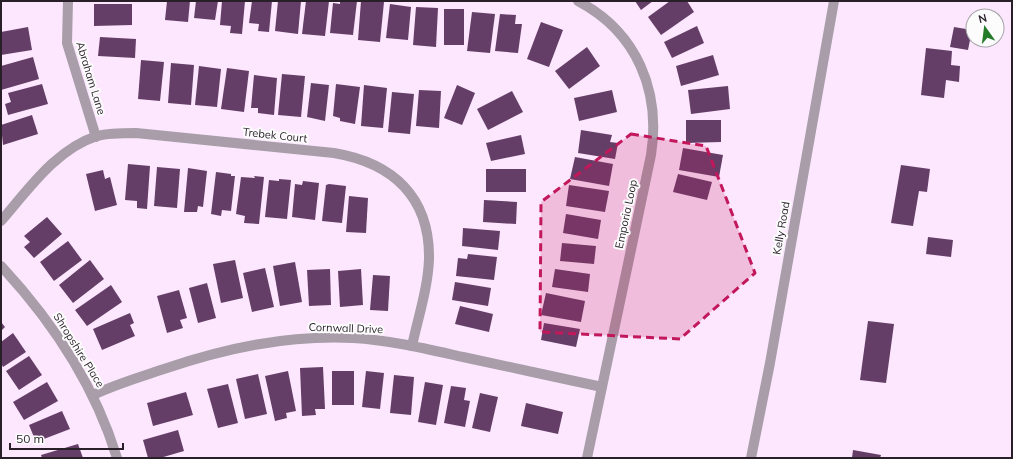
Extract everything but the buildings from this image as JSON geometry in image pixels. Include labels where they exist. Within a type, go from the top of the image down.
[{"type":"street","name":"Abraham Lane","points":[[68,1],[67,43],[96,136]]},
{"type":"street","name":"Emporia Loop","points":[[578,1],[604,18],[631,48],[648,81],[653,102],[654,119],[651,155],[587,458]]},
{"type":"street","name":"Kelly Road","points":[[751,458],[770,363],[834,1]]},
{"type":"street","name":"Trebek Court","points":[[1,221],[53,163],[70,150],[96,136],[136,132],[326,152],[357,158],[382,168],[413,195],[427,236],[429,248],[428,273],[412,346]]},
{"type":"street","name":"Shropshire Place","points":[[1,266],[26,294],[49,324],[93,394],[117,458]]},
{"type":"street","name":"Cornwall Drive","points":[[93,394],[112,386],[205,355],[256,344],[304,338],[369,340],[412,346],[602,387]]},
{"type":"highlighted area","points":[[631,134],[706,146],[755,273],[680,339],[540,332],[541,202]]}]
